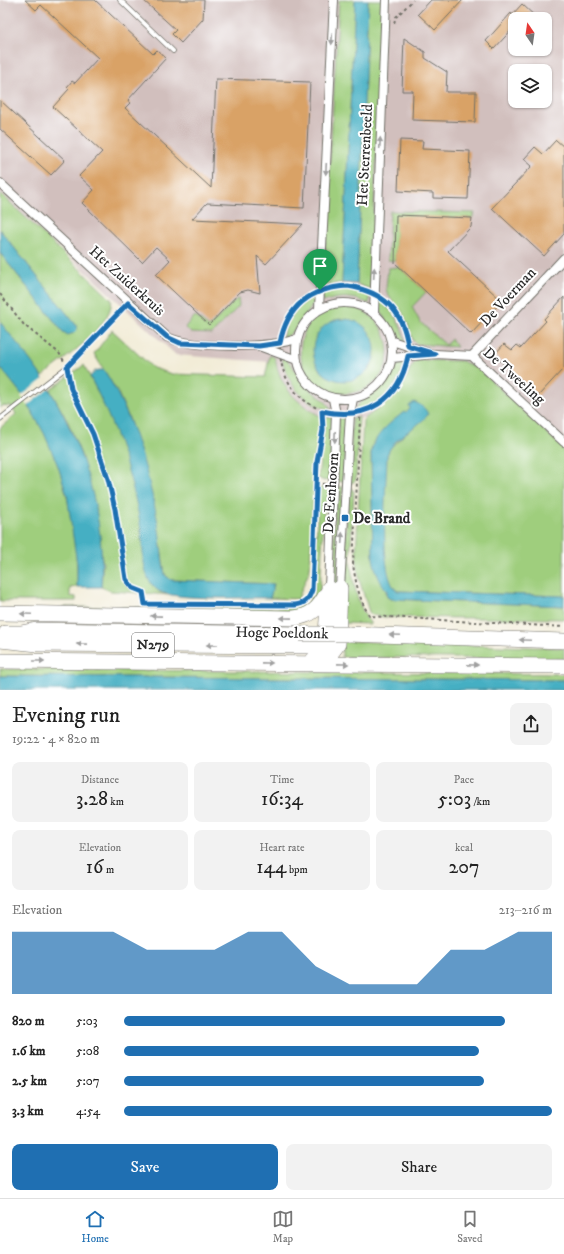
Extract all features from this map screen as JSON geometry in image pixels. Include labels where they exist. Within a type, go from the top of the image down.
[{"type":"highway","name":"N279","points":[[0,613],[294,618],[305,617],[314,612],[321,606],[334,588]]},
{"type":"highway","name":"N279","points":[[0,640],[38,644],[312,646],[324,640],[326,635],[334,588]]},
{"type":"highway","name":"N279","points":[[304,663],[328,655],[336,648],[338,637],[334,588]]},
{"type":"highway","name":"N279","points":[[0,627],[36,630]]},
{"type":"highway","name":"Hoge Poeldonk","points":[[0,633],[21,633],[36,630],[348,634],[564,642]]},
{"type":"highway","name":"Hoge Poeldonk","points":[[0,661],[564,666]]},
{"type":"street","points":[[319,309],[334,0]]},
{"type":"street","name":"Het Sterrenbeeld","points":[[374,312],[373,293],[386,0]]},
{"type":"street","name":"Het Zuiderkruis","points":[[0,183],[128,303],[167,337],[180,343],[259,346],[297,339]]},
{"type":"street","name":"De Voerman","points":[[472,356],[564,258]]},
{"type":"street","points":[[351,303],[360,305],[374,312],[383,321],[392,341],[392,358],[382,380],[370,391],[353,399],[333,398],[321,393],[305,380],[297,360],[296,350],[297,339],[306,321],[319,309],[330,305],[351,303]]},
{"type":"street","name":"De Tweeling","points":[[392,341],[435,354]]},
{"type":"street","name":"Het Zuiderkruis","points":[[259,346],[297,360]]},
{"type":"street","name":"De Tweeling","points":[[392,358],[435,354],[472,356],[564,442]]},
{"type":"street","name":"De Eenhoorn","points":[[333,398],[336,414],[334,588]]},
{"type":"street","name":"De Eenhoorn","points":[[334,588],[350,414],[353,399]]},
{"type":"lane","points":[[120,0],[173,51]]},
{"type":"lane","points":[[0,419],[67,367],[128,303]]},
{"type":"path","points":[[348,286],[361,288],[373,293],[380,296],[397,314],[406,335],[408,356],[402,377],[390,395],[382,402],[362,412],[336,414],[322,411],[301,398],[292,389],[286,378],[280,354],[282,331],[293,310],[306,298],[320,290],[348,286]]},
{"type":"path","points":[[0,294],[24,325],[60,353],[67,367],[71,389],[93,434],[108,479],[115,509],[126,579],[133,588],[143,592],[145,604],[138,604]]},
{"type":"path","points":[[306,601],[312,590],[317,462],[323,430],[322,411]]},
{"type":"path","points":[[362,412],[360,419],[354,570],[365,611],[370,616],[564,627]]},
{"type":"shaded area","points":[[0,0],[564,0],[564,458],[434,371],[367,418],[329,420],[305,412],[281,387],[272,362],[176,355],[0,193]]},
{"type":"green space","points":[[339,0],[355,0],[342,283],[323,285]]},
{"type":"green space","points":[[368,0],[384,0],[370,289],[357,284]]},
{"type":"green space","points":[[0,193],[112,300],[110,311],[95,332],[42,377],[0,322],[0,253],[63,332],[77,330],[76,325],[0,230]]},
{"type":"green space","points":[[390,211],[475,213],[472,218],[397,216],[395,261],[388,260]]},
{"type":"green space","points":[[399,267],[426,292],[412,307],[420,322],[446,345],[451,339],[457,347],[418,344],[413,341],[402,312],[388,295],[386,289],[388,268]]},
{"type":"green space","points":[[345,288],[370,293],[369,304],[352,298],[341,298],[323,302],[323,291]]},
{"type":"green space","points":[[317,294],[303,320],[287,337],[282,339],[284,331],[294,312],[304,302]]},
{"type":"green space","points":[[376,297],[396,317],[402,329],[406,343],[396,335],[387,323]]},
{"type":"green space","points":[[238,298],[239,306],[212,334],[191,333],[185,327],[195,316],[209,327]]},
{"type":"green space","points":[[339,306],[358,309],[373,318],[383,331],[387,346],[387,362],[380,376],[369,387],[351,393],[332,392],[317,385],[306,373],[301,358],[301,342],[308,326],[320,314]],"holes":[[[347,319],[375,355],[370,369],[328,377],[318,368],[334,320]]]},
{"type":"green space","points":[[112,330],[153,368],[172,374],[265,377],[270,355],[275,358],[277,368],[285,386],[304,406],[322,417],[315,461],[310,569],[298,599],[270,598],[274,584],[171,580],[165,575],[157,519],[147,476],[129,418],[118,393],[94,354]]},
{"type":"green space","points":[[282,357],[290,363],[306,386],[326,402],[331,410],[313,403],[298,391],[288,376]]},
{"type":"green space","points":[[418,360],[462,361],[480,370],[564,449],[564,596],[398,591],[394,589],[389,578],[384,544],[384,505],[387,455],[390,448],[407,432],[410,409],[373,443],[371,451],[373,558],[387,597],[391,599],[564,606],[564,619],[384,617],[372,615],[369,612],[359,579],[356,553],[363,420],[388,402],[397,393],[410,369]]},
{"type":"green space","points":[[405,361],[398,379],[387,394],[373,404],[354,411],[359,403],[376,391],[397,366]]},
{"type":"green space","points":[[84,365],[110,416],[121,444],[138,506],[145,565],[159,592],[169,595],[111,591],[101,587],[103,563],[82,457],[68,422],[50,390]]},
{"type":"green space","points":[[0,367],[20,392],[36,417],[48,440],[65,487],[77,562],[77,587],[70,588],[70,596],[76,597],[76,601],[0,601],[0,428],[16,414],[10,405],[6,407],[4,405],[0,408]]},
{"type":"green space","points":[[325,417],[333,418],[331,479],[324,481],[318,478]]},
{"type":"green space","points":[[359,417],[356,480],[352,483],[350,482],[352,418]]},
{"type":"green space","points":[[339,418],[347,419],[344,482],[336,481]]},
{"type":"green space","points":[[322,487],[331,487],[324,511],[320,595],[303,612],[62,607],[294,608],[306,605],[314,594],[318,496],[319,490]]},
{"type":"green space","points":[[336,487],[343,487],[336,623],[330,623]]},
{"type":"green space","points":[[348,488],[352,488],[354,492],[350,561],[359,602],[371,624],[342,623]]},
{"type":"green space","points":[[342,641],[564,648],[564,659],[342,657]]},
{"type":"green space","points":[[0,669],[564,674],[564,680],[0,676]]},
{"type":"water","points":[[355,0],[368,0],[357,284],[342,283]]},
{"type":"water","points":[[0,230],[76,325],[77,330],[74,333],[68,335],[63,332],[0,253]]},
{"type":"water","points":[[338,319],[350,319],[366,328],[373,338],[375,350],[373,362],[366,372],[350,381],[338,381],[327,376],[318,367],[313,356],[313,344],[318,333],[327,324]]},
{"type":"water","points":[[0,322],[45,381],[62,413],[83,461],[96,511],[100,536],[102,561],[101,587],[77,587],[77,564],[67,495],[58,466],[44,433],[23,396],[0,367]]},
{"type":"water","points":[[104,370],[114,387],[123,405],[137,441],[157,518],[165,575],[171,580],[274,584],[270,598],[212,598],[180,596],[159,591],[153,586],[144,563],[141,529],[128,470],[108,414],[90,377],[95,371]]},
{"type":"water","points":[[414,402],[423,407],[428,415],[400,438],[390,448],[387,455],[385,550],[387,569],[391,583],[398,591],[564,596],[564,606],[391,599],[387,597],[387,591],[378,575],[373,558],[371,451],[376,439],[384,429],[404,412],[406,413],[410,409],[409,406]]},
{"type":"water","points":[[0,676],[564,680],[564,690],[0,690]]},
{"type":"pier","points":[[45,378],[51,387],[27,406],[21,396]]},
{"type":"building","points":[[25,0],[95,0],[153,54],[157,50],[166,58],[128,100],[130,103],[125,108],[211,188],[216,79],[310,82],[304,208],[207,203],[192,219],[303,224],[266,264],[257,256],[260,293],[248,290],[240,292],[209,325],[156,275],[170,260],[156,247],[142,262],[82,203],[94,190],[79,176],[102,152],[53,107],[69,89],[67,87],[72,81],[75,83],[98,58],[41,5],[36,10]]},
{"type":"building","points":[[143,0],[204,0],[203,19],[181,43],[172,34],[176,30]]},
{"type":"building","points":[[431,0],[463,0],[435,30],[418,14]]},
{"type":"building","points":[[522,4],[531,12],[515,12]]},
{"type":"building","points":[[508,16],[508,34],[494,49],[486,41]]},
{"type":"building","points":[[404,38],[425,52],[425,58],[447,72],[446,92],[476,92],[475,122],[412,120],[413,91],[402,91]]},
{"type":"building","points":[[0,100],[65,160],[51,175],[0,129]]},
{"type":"building","points":[[400,140],[423,141],[422,149],[470,151],[468,199],[433,198],[433,193],[398,191]]},
{"type":"building","points":[[556,140],[564,147],[564,234],[544,256],[492,208],[532,166],[524,159],[535,147],[543,154]]},
{"type":"building","points":[[396,215],[472,218],[471,227],[448,251],[502,301],[471,334],[395,263]]},
{"type":"building","points":[[564,297],[564,368],[538,396],[494,355],[504,344],[512,350],[517,345],[521,348],[546,321],[544,319]]},
{"type":"place","name":"De Brand","points":[[345,518]]},
{"type":"route","points":[[348,286],[361,288],[380,296],[390,305],[403,324],[408,346],[435,354],[408,356],[406,367],[397,386],[390,395],[372,408],[362,412],[350,414],[336,414],[322,411],[323,430],[317,462],[312,590],[310,596],[301,604],[295,605],[145,604],[143,592],[133,588],[126,579],[115,509],[108,479],[93,434],[71,389],[67,367],[128,303],[167,337],[180,343],[259,346],[280,343],[282,331],[293,310],[311,295],[320,290],[348,286]]}]
